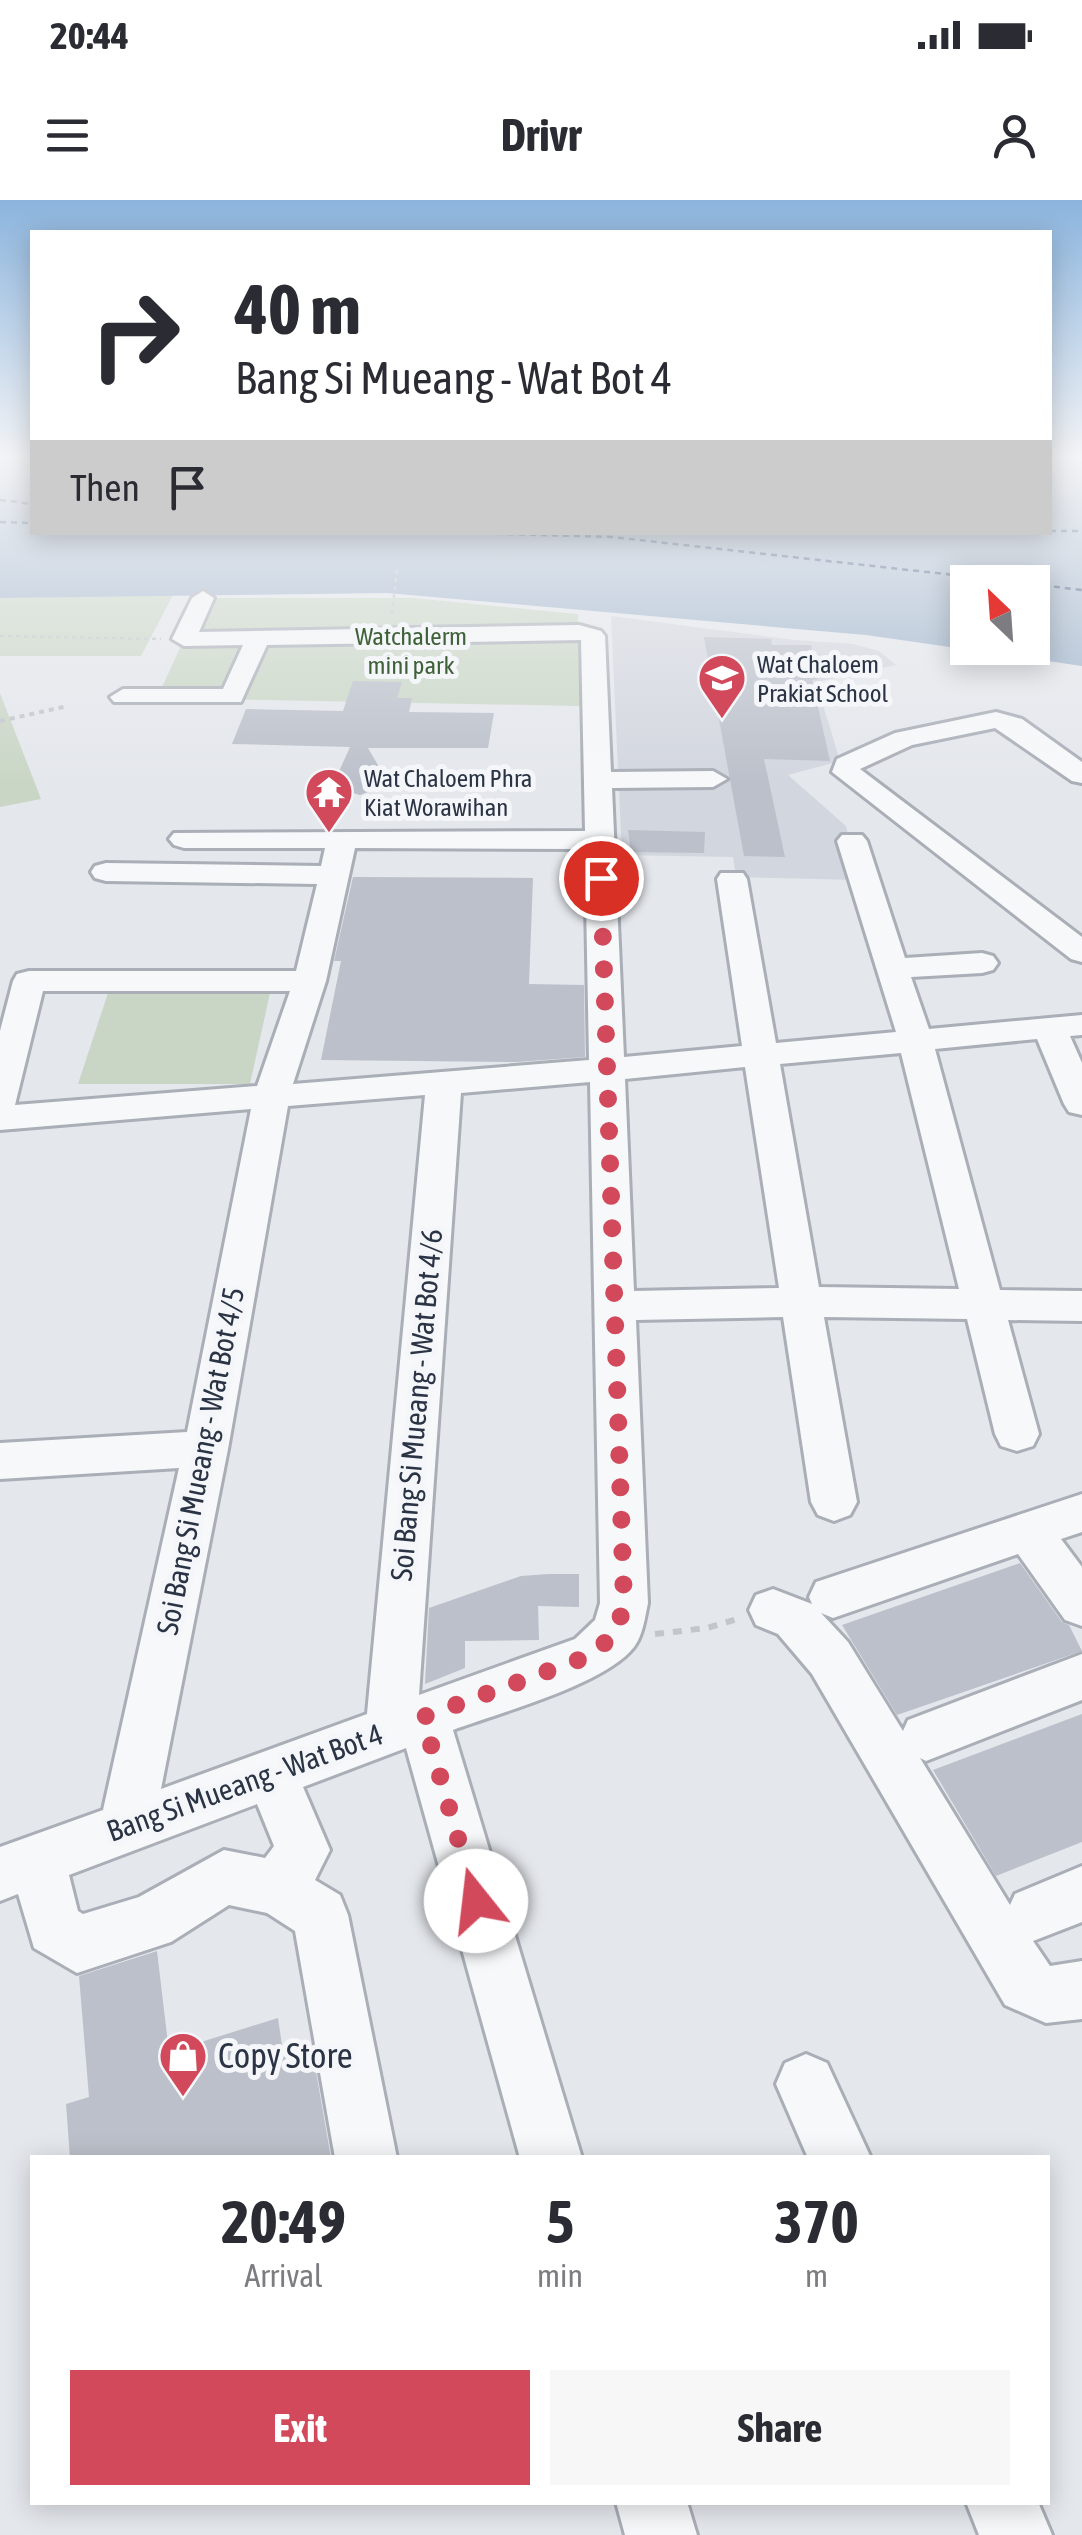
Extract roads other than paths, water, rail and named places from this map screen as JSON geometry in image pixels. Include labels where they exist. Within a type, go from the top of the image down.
[{"type":"street","points":[[202,598],[184,639],[578,632],[593,636],[612,1306],[804,1302],[1082,1306]]},
{"type":"street","points":[[123,697],[232,698],[257,640]]},
{"type":"street","points":[[1082,775],[1013,725],[996,720],[904,739],[847,764],[846,772],[1082,952]]},
{"type":"street","points":[[600,780],[713,779]]},
{"type":"street","points":[[184,839],[600,840]]},
{"type":"street","name":"Soi Bang Si Mueang - Wat Bot 4/5","points":[[126,1828],[206,1449],[272,1094],[310,981],[342,840]]},
{"type":"street","points":[[852,841],[915,1040],[1017,1434]]},
{"type":"street","points":[[106,872],[333,875]]},
{"type":"street","points":[[732,878],[834,1502]]},
{"type":"street","points":[[892,968],[982,963]]},
{"type":"street","points":[[0,1102],[29,981],[310,981]]},
{"type":"street","points":[[0,1118],[606,1070],[1067,1028],[1082,1104]]},
{"type":"street","name":"Soi Bang Si Mueang - Wat Bot 4/6","points":[[407,1723],[444,1080]]},
{"type":"street","name":"Bang Si Mueang - Wat Bot 4","points":[[19,1868],[592,1655],[617,1631],[624,1603],[612,1306]]},
{"type":"street","points":[[0,1460],[206,1449]]},
{"type":"street","points":[[834,1598],[1082,1513]]},
{"type":"street","points":[[1028,1531],[1082,1605]]},
{"type":"street","points":[[773,1610],[795,1619],[830,1658],[1026,1984],[1041,1994],[1056,1997],[1082,1990]]},
{"type":"street","points":[[926,1737],[1082,1677]]},
{"type":"street","points":[[407,1723],[550,2155]]},
{"type":"street","points":[[271,1774],[365,2155]]},
{"type":"street","points":[[19,1868],[54,1928],[77,1944],[151,1922],[224,1877],[300,1884]]},
{"type":"street","points":[[806,2084],[839,2155]]},
{"type":"street","points":[[653,2505],[661,2535]]},
{"type":"street","points":[[1002,2505],[1016,2535]]},
{"type":"water","points":[[0,566],[950,566],[950,647],[866,635],[387,593],[0,598]]},
{"type":"water","points":[[1050,566],[1082,566],[1082,666],[1050,661]]},
{"type":"place","name":"Wat Chaloem Prakiat School","points":[[722,720]]},
{"type":"place","name":"Wat Chaloem Phra Kiat Worawihan","points":[[329,834]]},
{"type":"place","name":"Copy Store","points":[[183,2098]]},
{"type":"park label","name":"Watchalerm mini park","points":[[411,650]]}]
